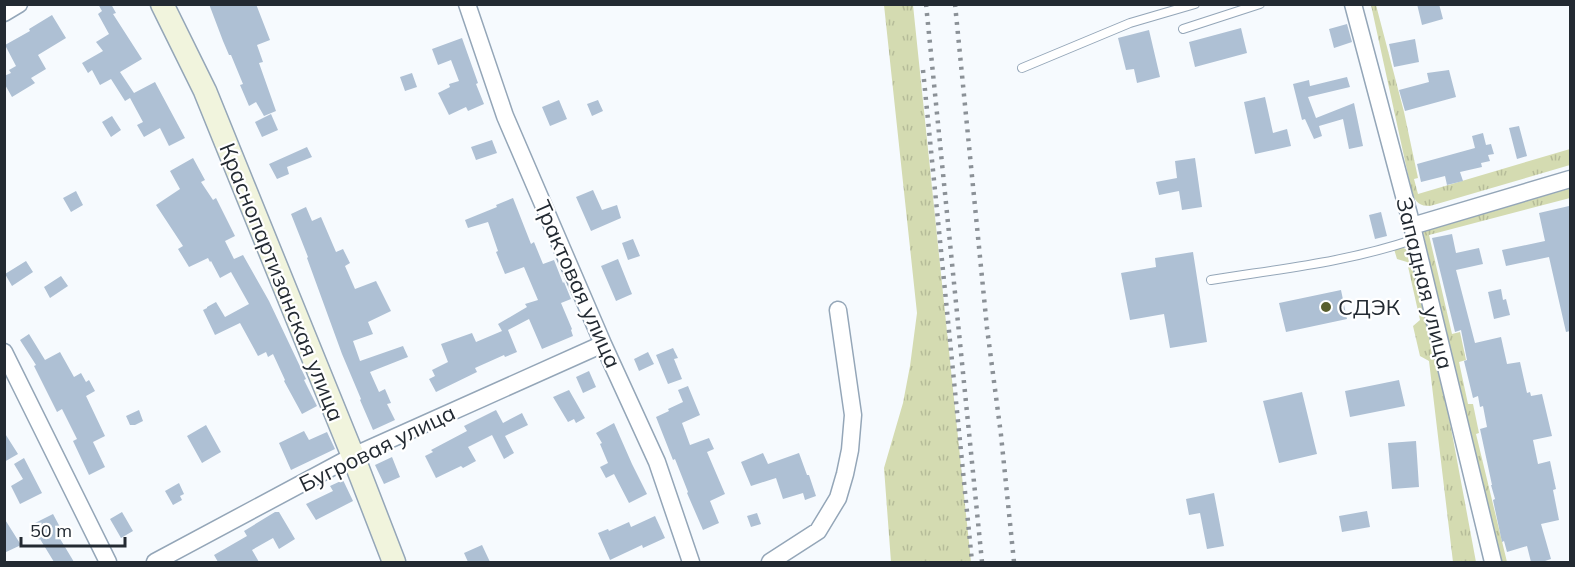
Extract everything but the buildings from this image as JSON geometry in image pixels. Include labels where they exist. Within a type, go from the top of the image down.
[{"type":"street","points":[[4,13],[19,4]]},
{"type":"street","name":"Краснопартизанская улица","points":[[162,4],[205,91],[394,562]]},
{"type":"street","name":"Трактовая улица","points":[[467,4],[505,116],[603,344],[657,462],[691,562]]},
{"type":"street","name":"Западная улица","points":[[1353,4],[1414,232],[1493,562]]},
{"type":"street","points":[[1414,232],[1570,179]]},
{"type":"street","points":[[770,562],[818,531],[841,490],[853,415],[838,310]]},
{"type":"street","name":"Бугровая улица","points":[[155,562],[353,456],[603,344]]},
{"type":"street","points":[[4,352],[108,562]]},
{"type":"lane","points":[[1022,68],[1130,23],[1195,4]]},
{"type":"lane","points":[[1183,29],[1260,4]]},
{"type":"lane","points":[[1211,280],[1354,257],[1393,247],[1414,232]]},
{"type":"green space","points":[[884,5],[913,5],[971,562],[891,562],[884,468],[903,403],[917,313]]},
{"type":"green space","points":[[1371,5],[1376,5],[1404,112],[1418,178],[1414,179],[1418,194],[1570,149],[1570,165],[1430,206],[1419,203],[1412,193]]},
{"type":"green space","points":[[1570,184],[1570,198],[1429,235],[1452,334],[1460,332],[1466,360],[1459,362],[1468,404],[1473,404],[1479,433],[1476,434],[1507,562],[1495,562],[1423,232],[1424,229]]},
{"type":"green space","points":[[1402,247],[1407,250],[1411,258],[1440,369],[1476,562],[1453,562],[1429,361],[1420,356],[1413,326],[1420,320],[1407,262],[1397,259],[1394,249]]},
{"type":"railway","points":[[926,4],[982,562]]},
{"type":"railway","points":[[955,4],[987,328],[1014,562]]},
{"type":"railway","points":[[923,70],[972,562]]},
{"type":"place","name":"СДЭК","points":[[1326,307]]}]
